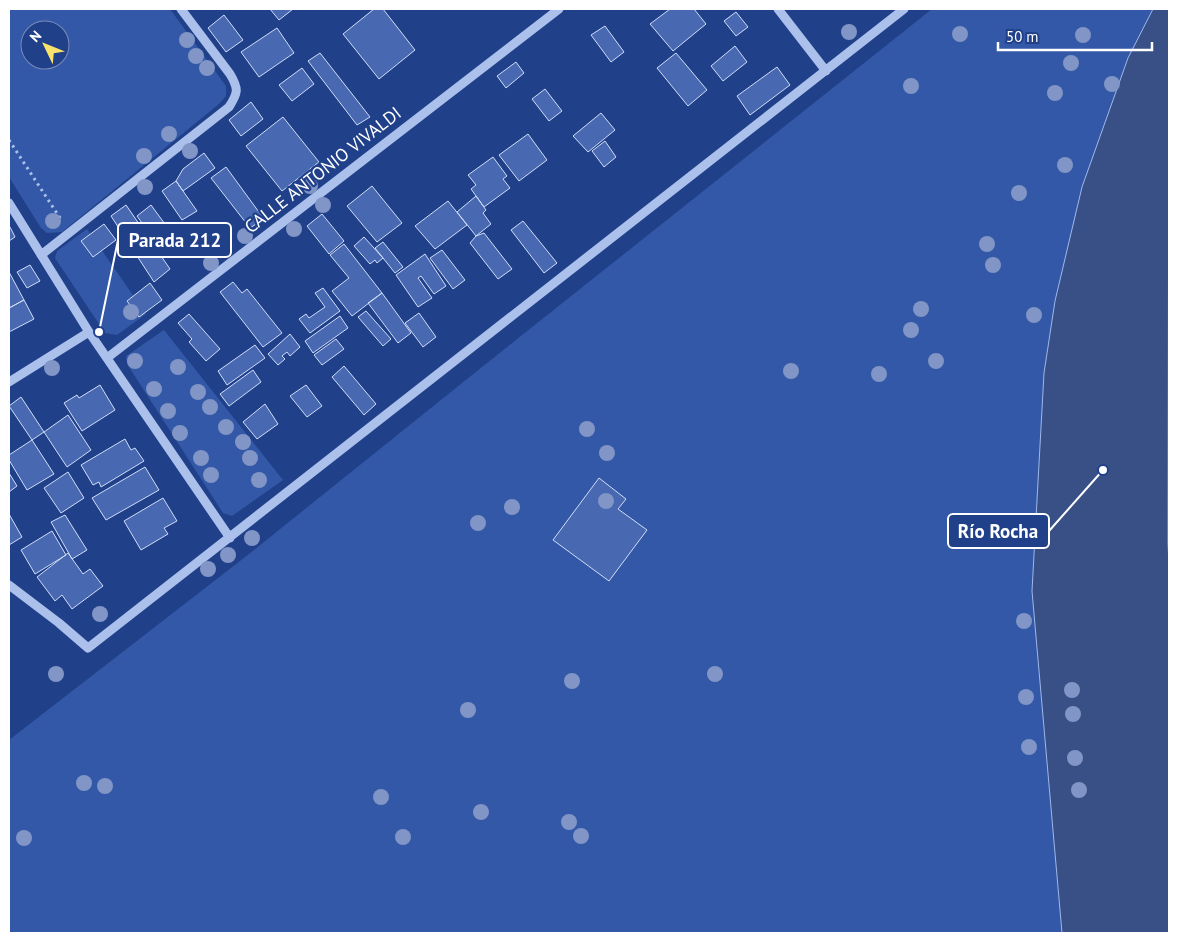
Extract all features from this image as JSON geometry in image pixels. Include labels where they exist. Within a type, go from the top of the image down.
[{"type":"street","points":[[41,255],[229,107],[237,95],[236,84],[230,74],[181,9]]},
{"type":"street","name":"CALLE ANTONIO VIVALDI","points":[[107,358],[559,9]]},
{"type":"street","points":[[778,9],[826,71]]},
{"type":"street","points":[[9,585],[88,648],[904,9]]},
{"type":"street","points":[[9,203],[89,332],[230,538]]},
{"type":"street","points":[[9,382],[89,332]]},
{"type":"path","points":[[9,140],[69,234]]},
{"type":"shaded area","points":[[9,9],[170,9],[226,86],[226,96],[219,104],[62,232],[47,233],[41,228],[9,177]]},
{"type":"shaded area","points":[[932,9],[1153,9],[1128,58],[1055,301],[1044,373],[1032,591],[1062,933],[9,933],[9,740],[249,554]]},
{"type":"shaded area","points":[[1153,9],[1169,9],[1169,933],[1062,933],[1032,591],[1044,373],[1055,301],[1082,187],[1128,58]]},
{"type":"shaded area","points":[[87,229],[146,314],[117,335],[105,333],[55,258],[57,251]]},
{"type":"shaded area","points":[[164,330],[283,480],[232,516],[223,513],[127,364],[126,356]]},
{"type":"building","points":[[270,9],[293,9],[279,20]]},
{"type":"building","points":[[374,9],[383,9],[415,50],[379,79],[343,34]]},
{"type":"building","points":[[670,9],[694,9],[706,24],[673,51],[650,24]]},
{"type":"building","points":[[736,12],[748,27],[736,36],[724,21]]},
{"type":"building","points":[[224,15],[243,40],[226,52],[208,28]]},
{"type":"building","points":[[605,26],[624,52],[611,62],[591,35]]},
{"type":"building","points":[[277,28],[294,53],[259,77],[241,52]]},
{"type":"building","points":[[735,46],[747,62],[723,81],[711,66]]},
{"type":"building","points":[[320,53],[370,117],[357,125],[308,61]]},
{"type":"building","points":[[676,53],[707,90],[688,106],[657,68]]},
{"type":"building","points":[[516,62],[524,73],[506,88],[497,76]]},
{"type":"building","points":[[777,67],[790,85],[750,115],[737,96]]},
{"type":"building","points":[[302,68],[314,84],[292,101],[279,85]]},
{"type":"building","points":[[545,89],[562,111],[549,121],[532,99]]},
{"type":"building","points":[[251,102],[263,119],[241,136],[229,120]]},
{"type":"building","points":[[601,113],[615,130],[588,152],[573,136]]},
{"type":"building","points":[[283,117],[319,162],[282,191],[246,146]]},
{"type":"building","points":[[528,134],[547,160],[519,181],[499,155]]},
{"type":"building","points":[[605,141],[616,157],[604,167],[592,151]]},
{"type":"building","points":[[204,153],[215,168],[183,191],[176,181],[183,169]]},
{"type":"building","points":[[493,157],[507,176],[503,179],[510,188],[484,207],[471,189],[476,185],[468,175]]},
{"type":"building","points":[[226,167],[264,219],[250,228],[211,178]]},
{"type":"building","points":[[176,181],[197,211],[182,220],[162,191]]},
{"type":"building","points":[[372,186],[402,223],[377,242],[347,206]]},
{"type":"building","points":[[476,196],[486,210],[483,213],[491,224],[476,236],[457,212]]},
{"type":"building","points":[[448,201],[467,225],[435,249],[415,226]]},
{"type":"building","points":[[126,205],[170,269],[154,282],[111,216]]},
{"type":"building","points":[[151,205],[173,235],[158,245],[137,216]]},
{"type":"building","points":[[322,214],[344,241],[329,254],[307,226]]},
{"type":"building","points":[[523,221],[557,263],[544,273],[511,230]]},
{"type":"building","points":[[104,224],[116,240],[93,257],[81,241]]},
{"type":"building","points":[[9,228],[15,237],[9,241]]},
{"type":"building","points":[[484,233],[512,269],[498,279],[470,243],[476,236]]},
{"type":"building","points":[[364,237],[383,258],[377,263],[375,260],[370,264],[354,246]]},
{"type":"building","points":[[383,242],[403,267],[395,273],[375,248]]},
{"type":"building","points":[[344,244],[382,293],[352,316],[332,291],[349,278],[330,255]]},
{"type":"building","points":[[442,250],[465,280],[453,289],[430,258]]},
{"type":"building","points":[[425,254],[446,286],[434,294],[421,276],[418,278],[432,298],[418,307],[396,275]]},
{"type":"building","points":[[30,265],[40,281],[27,288],[17,272]]},
{"type":"building","points":[[9,272],[24,300],[9,308]]},
{"type":"building","points":[[233,282],[242,293],[247,289],[282,333],[263,347],[220,292]]},
{"type":"building","points":[[150,283],[162,300],[139,317],[127,301]]},
{"type":"building","points":[[323,288],[340,311],[310,333],[299,319],[306,314],[309,318],[325,307],[315,293]]},
{"type":"building","points":[[382,293],[411,333],[398,343],[368,303]]},
{"type":"building","points":[[24,300],[34,319],[9,332],[9,308]]},
{"type":"building","points":[[366,311],[391,339],[383,346],[358,317]]},
{"type":"building","points":[[419,313],[436,337],[423,347],[405,323]]},
{"type":"building","points":[[189,314],[220,349],[206,361],[189,342],[192,339],[178,323]]},
{"type":"building","points":[[340,316],[348,328],[313,353],[305,341]]},
{"type":"building","points":[[290,334],[300,347],[290,356],[287,352],[282,356],[285,359],[278,365],[268,354]]},
{"type":"building","points":[[336,339],[344,349],[322,365],[314,355]]},
{"type":"building","points":[[255,345],[265,358],[227,385],[218,371]]},
{"type":"building","points":[[344,366],[376,404],[364,415],[332,377]]},
{"type":"building","points":[[253,370],[261,382],[229,406],[220,394]]},
{"type":"building","points":[[100,385],[115,410],[82,431],[64,403],[77,395],[79,398]]},
{"type":"building","points":[[306,385],[322,406],[307,417],[290,396]]},
{"type":"building","points":[[21,397],[44,432],[32,440],[9,406]]},
{"type":"building","points":[[265,404],[278,424],[257,439],[243,422]]},
{"type":"building","points":[[68,415],[91,450],[67,467],[44,432]]},
{"type":"building","points":[[125,439],[131,450],[135,448],[144,461],[101,487],[99,482],[93,485],[81,465]]},
{"type":"building","points":[[32,440],[54,474],[27,490],[9,460],[9,455]]},
{"type":"building","points":[[145,467],[159,490],[106,520],[92,498]]},
{"type":"building","points":[[68,472],[84,498],[61,513],[44,488]]},
{"type":"building","points":[[9,473],[17,486],[9,492]]},
{"type":"building","points":[[599,478],[626,499],[618,509],[647,530],[609,581],[553,540]]},
{"type":"building","points":[[163,498],[177,521],[164,528],[168,534],[141,550],[124,521]]},
{"type":"building","points":[[9,514],[22,537],[9,545]]},
{"type":"building","points":[[65,515],[87,550],[72,559],[51,522]]},
{"type":"building","points":[[52,531],[66,555],[35,574],[21,550]]},
{"type":"building","points":[[68,553],[83,574],[90,569],[103,586],[72,609],[62,595],[55,601],[37,577]]},
{"type":"place","name":"Parada 212","points":[[99,332]]},
{"type":"place","name":"Río Rocha","points":[[1103,470]]}]
